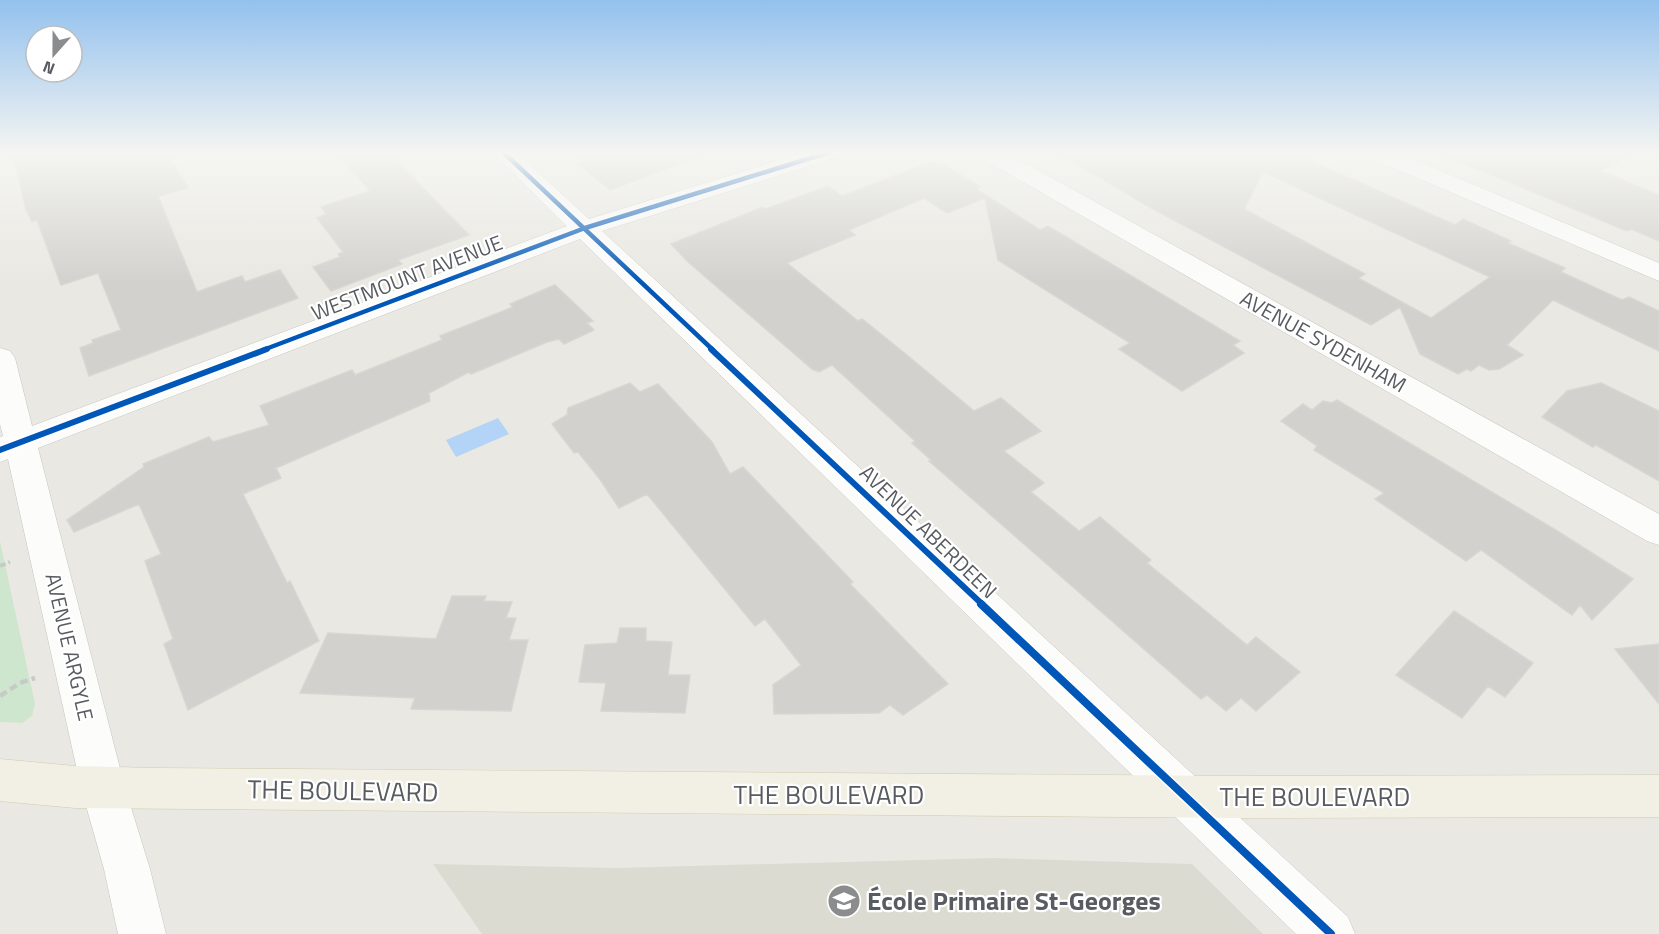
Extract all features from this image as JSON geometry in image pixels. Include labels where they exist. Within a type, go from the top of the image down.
[{"type":"main road","name":"THE BOULEVARD","points":[[0,780],[103,788],[1183,797],[1659,796]]},
{"type":"street","name":"AVENUE ABERDEEN","points":[[550,196],[1183,797],[1331,934]]},
{"type":"street","name":"WESTMOUNT AVENUE","points":[[10,446],[585,228],[689,196]]},
{"type":"street","name":"AVENUE SYDENHAM","points":[[1065,196],[1659,531]]},
{"type":"street","points":[[1478,196],[1659,273]]},
{"type":"street","name":"AVENUE ARGYLE","points":[[0,358],[10,446],[103,788],[128,869],[142,934]]},
{"type":"path","points":[[0,566],[10,562]]},
{"type":"path","points":[[0,696],[7,690],[35,678]]},
{"type":"shaded area","name":"École Primaire St-Georges","points":[[995,858],[1192,864],[1263,934],[482,934],[433,864],[617,868]]},
{"type":"green space","points":[[0,541],[35,704],[32,716],[22,723],[0,722]]},
{"type":"water","points":[[498,418],[509,434],[456,457],[446,440]]},
{"type":"building","points":[[23,196],[160,196],[197,292],[242,276],[245,282],[280,270],[298,298],[89,376],[80,348],[93,343],[92,340],[121,330],[98,273],[61,285],[37,220],[32,222]]},
{"type":"building","points":[[356,196],[431,196],[469,235],[398,260],[402,264],[331,291],[313,267],[340,257],[338,254],[343,252],[317,218],[326,214],[321,207]]},
{"type":"building","points":[[802,196],[986,196],[1040,230],[1048,226],[1240,341],[1233,345],[1244,353],[1182,391],[1119,349],[1130,343],[998,260],[985,198],[947,213],[924,198],[849,230],[855,235],[787,263],[858,321],[862,319],[974,411],[1001,398],[1041,431],[1004,451],[1044,483],[1031,492],[1079,531],[1100,517],[1151,560],[1147,563],[1247,645],[1256,637],[1300,672],[1256,711],[1241,698],[1226,711],[1207,695],[1201,699],[929,461],[931,460],[912,443],[915,441],[832,365],[819,372],[812,369],[687,261],[671,244],[763,207],[766,209]]},
{"type":"building","points":[[1130,196],[1251,196],[1244,209],[1365,274],[1358,278],[1431,318],[1490,277],[1314,196],[1389,196],[1455,225],[1463,219],[1511,241],[1508,243],[1565,268],[1561,272],[1622,300],[1629,297],[1659,311],[1659,351],[1553,300],[1507,345],[1523,355],[1499,369],[1489,370],[1479,365],[1471,371],[1467,369],[1458,374],[1420,354],[1400,307],[1371,325]]},
{"type":"building","points":[[1541,196],[1659,196],[1659,241],[1631,229],[1627,231]]},
{"type":"building","points":[[555,285],[593,321],[587,323],[594,330],[564,344],[559,339],[547,342],[471,374],[469,372],[429,393],[430,401],[276,468],[281,478],[243,494],[319,641],[188,710],[164,644],[173,639],[145,561],[161,554],[139,504],[74,532],[67,520],[144,467],[143,464],[209,437],[213,442],[269,425],[260,406],[352,370],[355,375],[442,340],[440,336],[513,307],[510,304]]},
{"type":"building","points":[[630,383],[640,392],[658,384],[712,442],[730,474],[743,467],[853,582],[850,584],[948,684],[903,715],[890,705],[879,713],[774,714],[773,685],[801,665],[765,619],[755,626],[647,494],[619,508],[599,478],[578,452],[574,453],[552,424],[567,415],[568,408]]},
{"type":"building","points":[[1601,383],[1659,411],[1659,481],[1596,445],[1593,447],[1542,417],[1567,391]]},
{"type":"building","points":[[1337,400],[1554,529],[1633,579],[1592,620],[1580,605],[1572,615],[1481,550],[1466,561],[1375,499],[1384,493],[1314,450],[1317,446],[1281,421],[1303,404],[1312,410],[1323,401],[1332,403]]},
{"type":"building","points":[[452,596],[486,596],[484,601],[512,602],[506,618],[516,618],[509,640],[528,640],[511,711],[411,709],[415,698],[300,693],[328,633],[436,639]]},
{"type":"building","points":[[1454,611],[1533,663],[1505,697],[1488,686],[1462,718],[1396,675]]},
{"type":"building","points":[[620,628],[646,628],[646,641],[672,642],[668,675],[690,675],[685,713],[601,711],[606,683],[579,682],[585,645],[617,643]]},
{"type":"building","points":[[1659,644],[1659,704],[1615,649]]},
{"type":"cycle path","points":[[549,196],[1331,934]]},
{"type":"cycle path","points":[[0,450],[585,228],[689,196]]},
{"type":"place","name":"École Primaire St-Georges","points":[[844,901]]}]
